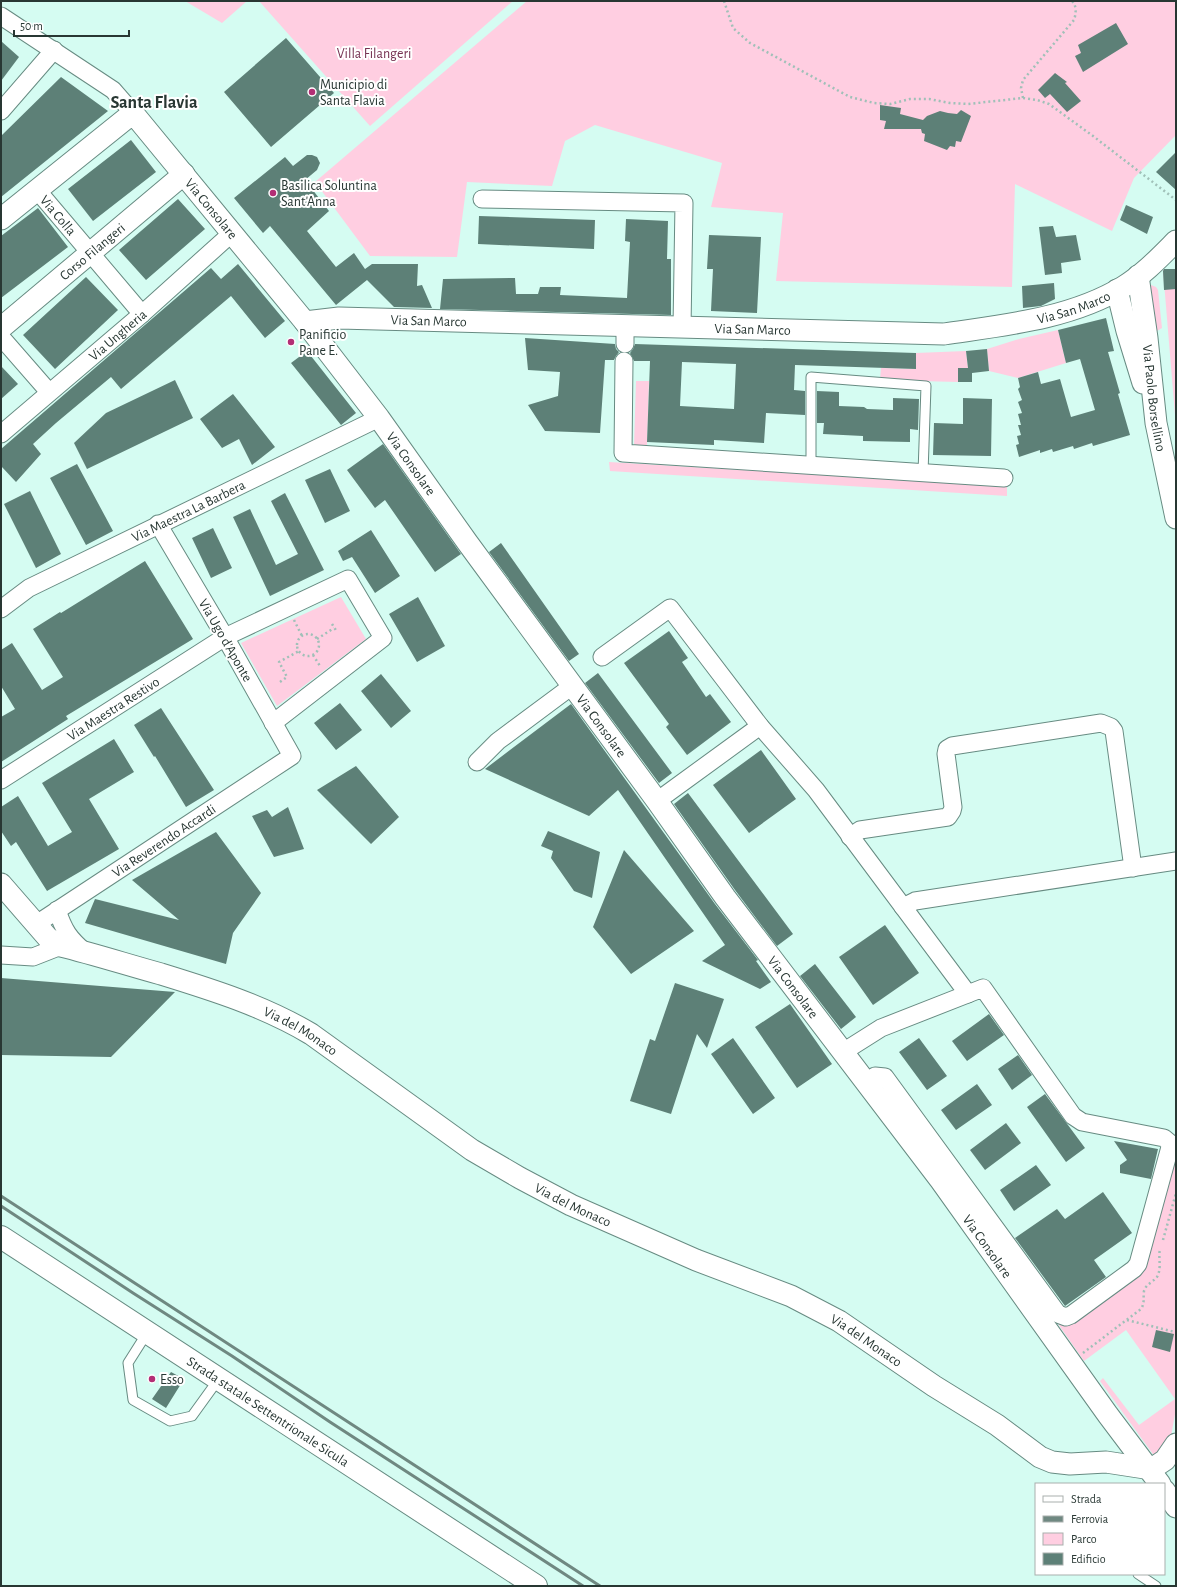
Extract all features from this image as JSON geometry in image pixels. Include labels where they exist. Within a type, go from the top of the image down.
[{"type":"main road","name":"Strada statale Settentrionale Sicula","points":[[1,1237],[218,1380],[536,1586]]},
{"type":"street","points":[[1,16],[113,90],[133,113],[1,219]]},
{"type":"street","points":[[1,111],[54,50]]},
{"type":"street","name":"Via Consolare","points":[[133,113],[305,322],[379,418],[467,542],[657,801],[725,897],[941,1181],[1108,1415],[1159,1483]]},
{"type":"street","name":"Corso Filangeri","points":[[1,328],[184,174]]},
{"type":"street","name":"Via Colla","points":[[37,190],[142,314]]},
{"type":"street","points":[[482,198],[684,203],[682,328]]},
{"type":"street","name":"Via Ungheria","points":[[1,434],[142,314],[232,233]]},
{"type":"street","name":"Via San Marco","points":[[305,322],[339,318],[625,335],[682,328],[944,334],[1007,325],[1090,304],[1117,290],[1138,276],[1176,241]]},
{"type":"street","name":"Via Paolo Borsellino","points":[[1138,276],[1147,338],[1156,423],[1176,518]]},
{"type":"street","points":[[1117,290],[1127,331],[1156,423]]},
{"type":"street","points":[[1,337],[49,392]]},
{"type":"street","points":[[624,361],[622,453],[1004,478]]},
{"type":"street","name":"Via Maestra La Barbera","points":[[1,609],[29,588],[158,524],[379,418]]},
{"type":"street","name":"Via Ugo d'Aponte","points":[[158,524],[225,637],[292,756]]},
{"type":"street","name":"Via Maestra Restivo","points":[[1,780],[225,637],[348,579],[383,638],[273,723]]},
{"type":"street","points":[[602,657],[670,608],[760,726],[816,790],[968,994]]},
{"type":"street","points":[[478,762],[498,741],[572,686]]},
{"type":"street","points":[[850,837],[860,830],[948,817],[953,806],[946,754],[948,749],[952,746],[1101,723],[1112,726],[1114,731],[1134,868]]},
{"type":"street","points":[[657,801],[760,726]]},
{"type":"street","name":"Via Reverendo Accardi","points":[[35,925],[292,756]]},
{"type":"street","points":[[903,907],[915,901],[1176,861]]},
{"type":"street","points":[[1,884],[35,925],[48,938],[61,946]]},
{"type":"street","points":[[57,910],[62,925],[71,939],[85,952]]},
{"type":"street","points":[[1,954],[33,957],[61,946]]},
{"type":"street","name":"Via del Monaco","points":[[61,946],[215,991],[264,1009],[289,1021],[311,1034],[342,1058],[472,1150],[520,1178],[578,1208],[696,1260],[791,1296],[839,1321],[934,1386],[997,1425],[1040,1457],[1052,1462],[1070,1464],[1106,1462],[1147,1467]]},
{"type":"street","points":[[843,1052],[881,1028],[983,988],[1077,1120],[1164,1138],[1170,1143],[1140,1256],[1134,1269],[1071,1315],[1066,1317],[1058,1314],[885,1077],[875,1076],[866,1082]]},
{"type":"street","points":[[1093,1463],[1106,1456],[1114,1443],[1114,1428],[1108,1415]]},
{"type":"street","points":[[1147,1467],[1156,1466],[1165,1460],[1176,1444]]},
{"type":"lane","points":[[811,465],[810,377],[926,386],[922,473]]},
{"type":"lane","points":[[147,1333],[128,1363],[133,1400],[170,1421],[185,1418],[192,1416],[218,1380]]},
{"type":"lane","points":[[1140,1575],[1156,1586]]},
{"type":"path","points":[[724,1],[733,28],[750,43],[850,97],[874,103],[890,104],[916,99],[929,99],[950,103],[968,104],[1023,98],[1037,100],[1049,104],[1061,112],[1176,200]]},
{"type":"path","points":[[1023,98],[1021,88],[1023,80],[1074,20],[1076,13],[1074,3],[1072,1]]},
{"type":"path","points":[[332,624],[337,632]]},
{"type":"path","points":[[317,639],[334,628]]},
{"type":"path","points":[[309,634],[317,639],[318,650],[313,655],[306,656],[299,651],[297,645],[302,636],[309,634]]},
{"type":"path","points":[[280,682],[287,676],[279,662],[299,651]]},
{"type":"path","points":[[1127,1320],[1175,1332]]},
{"type":"green space","points":[[185,1],[247,1],[222,23]]},
{"type":"green space","name":"Villa Filangeri","points":[[259,1],[513,1],[370,126]]},
{"type":"green space","points":[[527,1],[1176,1],[1176,135],[1134,178],[1112,231],[1015,184],[1012,287],[776,281],[783,213],[711,207],[722,163],[595,125],[565,141],[552,186],[467,182],[457,257],[370,256],[315,182]]},
{"type":"green space","points":[[1176,269],[1176,427],[1163,270]]},
{"type":"green space","points":[[1151,285],[1156,287],[1158,290],[1162,328],[1157,331],[1150,289]]},
{"type":"green space","points":[[1058,330],[1066,363],[1018,378],[989,371],[987,349],[1019,339]]},
{"type":"green space","points":[[966,351],[968,368],[958,368],[958,382],[880,380],[881,368],[916,369],[916,353]]},
{"type":"green space","points":[[636,381],[649,381],[647,446],[634,446]]},
{"type":"green space","points":[[609,462],[1007,486],[1007,496],[610,471]]},
{"type":"green space","points":[[341,597],[366,639],[277,706],[241,643]]},
{"type":"green space","points":[[1176,1153],[1176,1409],[1171,1436],[1155,1457],[1100,1381],[1103,1378],[1139,1425],[1175,1399],[1126,1330],[1084,1361],[1056,1321],[1142,1271]]},
{"type":"building","points":[[1116,23],[1128,44],[1083,72],[1075,56],[1081,53],[1078,45]]},
{"type":"building","name":"Municipio di Santa Flavia","points":[[286,38],[334,93],[271,147],[224,92]]},
{"type":"building","points":[[1,41],[19,57],[1,81]]},
{"type":"building","points":[[1055,73],[1067,82],[1065,83],[1081,101],[1067,112],[1050,94],[1045,98],[1038,90]]},
{"type":"building","points":[[61,77],[108,111],[1,197],[1,136]]},
{"type":"building","points":[[880,105],[901,108],[900,114],[923,120],[927,116],[940,111],[957,114],[961,110],[971,116],[961,142],[956,141],[955,147],[950,146],[947,150],[924,141],[925,134],[922,133],[921,129],[884,129],[886,121],[880,120]]},
{"type":"building","points":[[131,140],[156,172],[93,221],[68,189]]},
{"type":"building","points":[[1176,152],[1176,190],[1156,172]]},
{"type":"building","points":[[307,155],[317,157],[320,163],[317,170],[305,180],[329,211],[307,231],[336,267],[354,253],[365,269],[372,264],[418,264],[417,286],[422,285],[432,308],[394,307],[367,280],[336,305],[270,226],[263,233],[234,198],[285,157],[293,166]]},
{"type":"building","points":[[178,199],[205,229],[146,280],[119,250]]},
{"type":"building","points":[[1126,205],[1153,217],[1147,234],[1120,220]]},
{"type":"building","points":[[38,208],[68,247],[1,298],[1,236]]},
{"type":"building","points":[[479,216],[595,220],[594,249],[478,244]]},
{"type":"building","points":[[626,219],[668,221],[667,259],[671,259],[671,315],[440,309],[443,279],[515,278],[516,294],[538,294],[540,287],[561,287],[560,295],[627,298],[630,242],[625,241]]},
{"type":"building","points":[[1053,226],[1056,237],[1076,235],[1081,260],[1061,263],[1062,273],[1045,275],[1039,227]]},
{"type":"building","points":[[709,235],[761,237],[757,313],[711,311],[713,269],[707,269]]},
{"type":"building","points":[[238,264],[285,321],[265,338],[231,296],[121,389],[111,377],[56,423],[33,444],[41,454],[16,482],[1,466],[1,449],[211,268],[221,279]]},
{"type":"building","points":[[1164,269],[1176,269],[1176,289],[1164,290]]},
{"type":"building","points":[[86,277],[118,310],[55,369],[23,335]]},
{"type":"building","points":[[1054,283],[1055,299],[1041,306],[1023,308],[1022,286]]},
{"type":"building","points":[[1106,318],[1114,351],[1108,352],[1130,435],[1093,446],[1092,443],[1074,449],[1073,446],[1053,452],[1052,449],[1040,453],[1040,450],[1019,457],[1016,445],[1019,444],[1017,436],[1021,435],[1018,425],[1021,425],[1018,414],[1022,413],[1018,402],[1022,400],[1018,389],[1020,387],[1018,378],[1038,372],[1041,384],[1060,379],[1071,417],[1095,410],[1080,359],[1066,363],[1058,330]]},
{"type":"building","points":[[525,338],[615,344],[616,349],[619,352],[614,360],[605,360],[600,433],[545,431],[528,405],[558,396],[560,372],[528,370]]},
{"type":"building","points":[[635,344],[916,353],[916,369],[795,365],[794,390],[805,391],[805,415],[766,413],[764,443],[714,440],[714,445],[647,442],[650,361],[634,361],[630,353]],"holes":[[[682,362],[736,364],[734,409],[680,406]]]},
{"type":"building","points":[[987,349],[989,371],[972,373],[972,382],[958,382],[958,368],[968,368],[966,351]]},
{"type":"building","points":[[307,351],[356,413],[341,425],[291,363]]},
{"type":"building","points":[[1,366],[18,384],[1,399]]},
{"type":"building","points":[[175,380],[193,418],[87,469],[74,443],[106,413]]},
{"type":"building","points":[[817,391],[839,392],[839,406],[864,407],[867,409],[893,410],[893,398],[919,399],[918,430],[910,429],[910,442],[863,441],[863,436],[823,434],[824,423],[817,423]]},
{"type":"building","points":[[233,394],[275,447],[252,465],[239,439],[222,448],[200,419]]},
{"type":"building","points":[[963,398],[992,399],[991,456],[933,455],[934,423],[963,424]]},
{"type":"building","points":[[383,444],[461,554],[435,572],[385,500],[375,508],[347,470]]},
{"type":"building","points":[[77,464],[113,531],[86,545],[50,478]]},
{"type":"building","points":[[330,469],[350,511],[325,523],[305,480]]},
{"type":"building","points":[[30,491],[61,554],[36,568],[4,504]]},
{"type":"building","points":[[285,493],[324,570],[270,596],[233,517],[250,509],[276,565],[298,554],[271,501]]},
{"type":"building","points":[[213,528],[232,568],[211,578],[192,538]]},
{"type":"building","points":[[371,530],[400,576],[375,593],[352,557],[343,561],[338,551]]},
{"type":"building","points":[[501,543],[579,654],[569,661],[489,552]]},
{"type":"building","points":[[145,561],[193,639],[66,716],[68,719],[1,762],[1,717],[15,709],[1,686],[1,650],[12,643],[42,690],[63,677],[33,629]]},
{"type":"building","points":[[418,597],[445,646],[417,662],[389,614]]},
{"type":"building","points":[[669,631],[688,658],[682,662],[706,697],[710,694],[731,722],[687,755],[666,727],[669,724],[624,663]]},
{"type":"building","points":[[598,673],[672,773],[659,783],[585,683]]},
{"type":"building","points":[[381,674],[411,711],[391,728],[361,691]]},
{"type":"building","points":[[340,703],[362,730],[336,750],[314,723]]},
{"type":"building","points":[[571,704],[715,904],[758,960],[756,961],[771,982],[760,989],[702,961],[725,945],[618,790],[589,816],[485,769]]},
{"type":"building","points":[[161,708],[214,790],[186,807],[134,725]]},
{"type":"building","points":[[114,739],[134,772],[89,799],[119,849],[47,891],[16,842],[11,846],[1,831],[1,807],[18,796],[48,846],[72,832],[42,783]]},
{"type":"building","points":[[761,750],[796,799],[749,833],[713,785]]},
{"type":"building","points":[[356,766],[399,817],[371,844],[317,790]]},
{"type":"building","points":[[688,793],[793,934],[777,946],[674,804]]},
{"type":"building","points":[[288,807],[304,849],[274,857],[252,816],[267,810],[272,817]]},
{"type":"building","points":[[548,831],[600,852],[592,898],[574,891],[551,858],[553,851],[541,846]]},
{"type":"building","points":[[216,832],[261,893],[233,933],[226,964],[85,923],[95,899],[179,920],[132,880]]},
{"type":"building","points":[[624,850],[694,931],[631,974],[593,927]]},
{"type":"building","points":[[885,925],[919,973],[873,1005],[839,957]]},
{"type":"building","points":[[815,964],[856,1017],[841,1029],[800,976]]},
{"type":"building","points":[[1,978],[175,992],[111,1057],[1,1055]]},
{"type":"building","points":[[675,983],[724,999],[707,1048],[697,1034],[671,1114],[630,1101],[650,1039],[655,1041]]},
{"type":"building","points":[[790,1004],[832,1064],[797,1088],[755,1027]]},
{"type":"building","points":[[989,1014],[1004,1035],[967,1061],[952,1041]]},
{"type":"building","points":[[733,1038],[775,1098],[753,1114],[711,1054]]},
{"type":"building","points":[[919,1038],[947,1076],[927,1090],[899,1052]]},
{"type":"building","points":[[1018,1055],[1032,1075],[1012,1090],[998,1069]]},
{"type":"building","points":[[977,1084],[992,1105],[956,1130],[941,1110]]},
{"type":"building","points":[[1045,1094],[1085,1148],[1066,1162],[1027,1107]]},
{"type":"building","points":[[1006,1123],[1021,1143],[985,1170],[970,1150]]},
{"type":"building","points":[[1114,1141],[1158,1149],[1151,1179],[1120,1173],[1120,1165],[1127,1160]]},
{"type":"building","points":[[1036,1165],[1051,1185],[1014,1211],[1000,1190]]},
{"type":"building","points":[[1103,1192],[1132,1233],[1094,1260],[1106,1277],[1065,1306],[1015,1238],[1057,1209],[1065,1219]]},
{"type":"building","points":[[1156,1330],[1174,1334],[1170,1352],[1152,1347]]},
{"type":"building","points":[[171,1372],[184,1379],[166,1408],[152,1399]]},
{"type":"railway","points":[[1,1196],[600,1586]]},
{"type":"railway","points":[[1,1206],[583,1586]]},
{"type":"place","name":"Municipio di Santa Flavia","points":[[312,92]]},
{"type":"place","name":"Basilica Soluntina Sant'Anna","points":[[273,193]]},
{"type":"place","name":"Panificio Pane E.","points":[[291,342]]},
{"type":"place","name":"Esso","points":[[152,1379]]},
{"type":"district","name":"Santa Flavia","points":[[154,102]]}]
